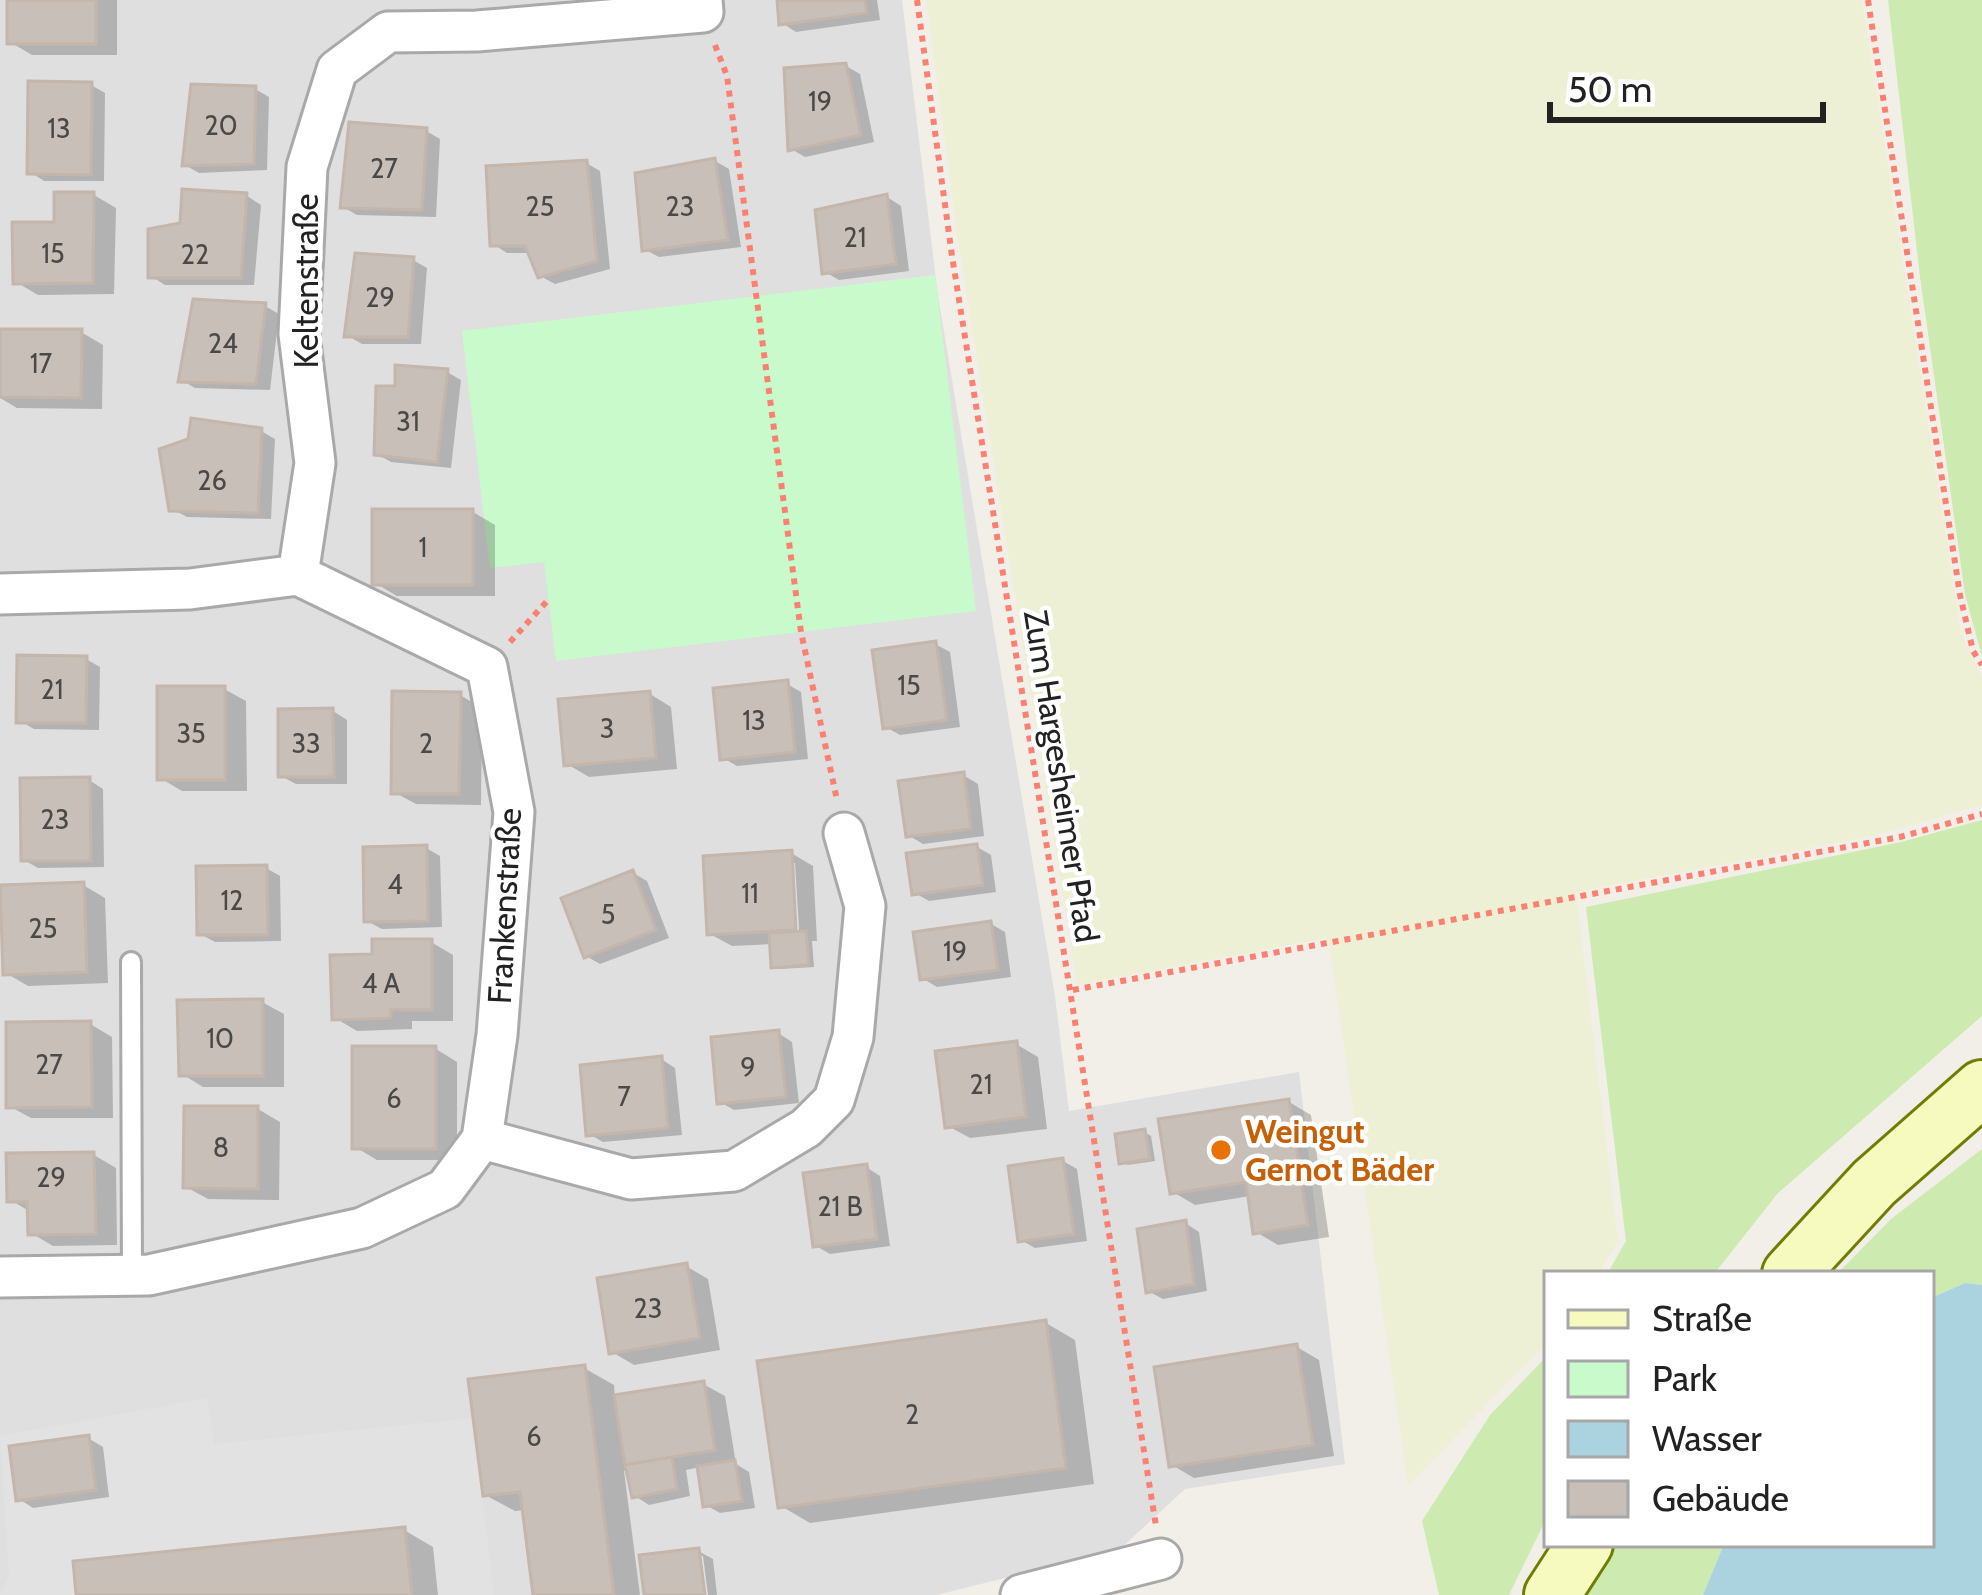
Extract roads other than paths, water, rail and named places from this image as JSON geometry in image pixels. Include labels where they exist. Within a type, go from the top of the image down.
[{"type":"main road","points":[[1793,1271],[1874,1183],[1982,1088]]},
{"type":"main road","points":[[1552,1595],[1583,1547]]},
{"type":"street","name":"Keltenstraße","points":[[298,575],[315,463],[299,334],[307,167],[337,70],[388,32],[476,31],[702,6]]},
{"type":"street","points":[[0,594],[190,589],[298,575]]},
{"type":"street","name":"Frankenstraße","points":[[0,1277],[149,1275],[362,1228],[446,1189],[482,1139],[497,1035],[514,812],[487,667],[298,575]]},
{"type":"street","points":[[482,1139],[631,1179],[734,1171],[806,1128],[834,1100],[853,1037],[865,906],[844,833]]},
{"type":"street","points":[[1021,1595],[1161,1559]]},
{"type":"lane","points":[[131,962],[132,1275]]},
{"type":"water","points":[[1965,1283],[1982,1285],[1982,1595],[1703,1595],[1723,1547],[1934,1547],[1934,1297]]},
{"type":"place","name":"Weingut Gernot Bäder","points":[[1221,1150]]}]
